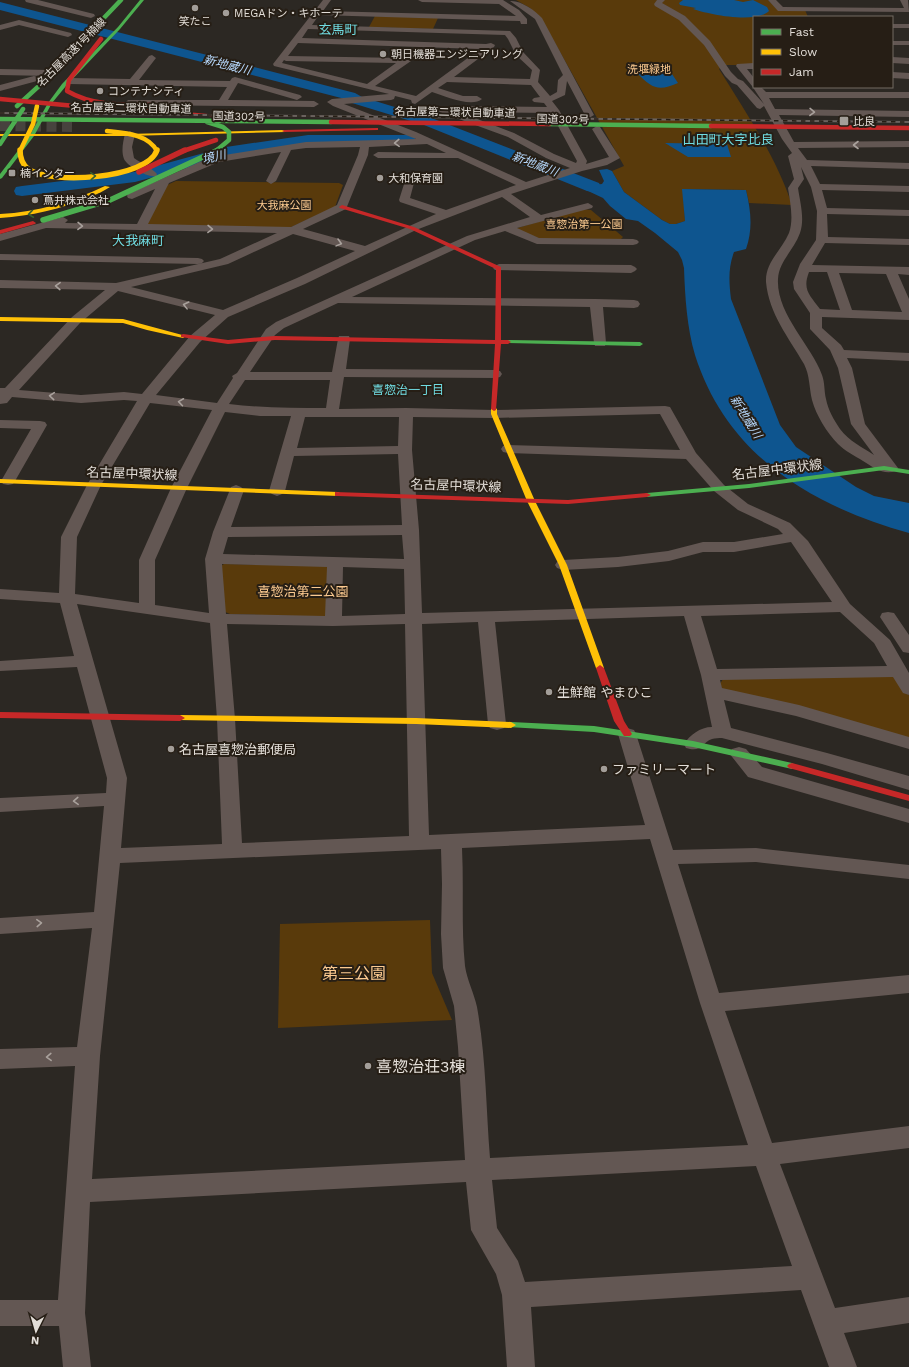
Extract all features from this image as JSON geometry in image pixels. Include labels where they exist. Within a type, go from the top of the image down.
[{"type":"main road","name":"名古屋高速1号楠線","points":[[43,80],[95,21],[120,0]]},
{"type":"main road","points":[[0,136],[24,102],[43,80],[59,71],[78,54],[128,0]]},
{"type":"main road","name":"名古屋高速1号楠線","points":[[43,103],[62,76],[104,40],[138,0]]},
{"type":"main road","points":[[142,0],[119,28],[104,40],[69,80],[67,91],[71,95],[81,100],[105,104],[257,108]]},
{"type":"main road","points":[[0,136],[19,104],[85,35],[95,21]]},
{"type":"main road","points":[[0,89],[19,84],[42,71],[91,28],[95,21]]},
{"type":"main road","points":[[0,165],[43,103],[68,82],[104,40]]},
{"type":"main road","points":[[0,136],[43,80]]},
{"type":"main road","points":[[0,99],[131,108],[320,108],[416,119],[687,123],[779,127]]},
{"type":"main road","points":[[0,102],[162,106],[232,118],[292,125]]},
{"type":"main road","points":[[0,136],[15,130],[23,130],[30,130],[38,130],[68,130],[126,133],[149,140],[155,145],[157,151],[154,157],[144,165],[132,170],[102,176],[51,176],[31,171],[23,166],[20,159],[24,143],[29,133],[31,128],[34,123],[43,103]]},
{"type":"main road","points":[[11,135],[30,106],[43,103]]},
{"type":"main road","points":[[0,177],[32,135],[43,103]]},
{"type":"main road","points":[[0,117],[186,118],[209,122],[223,127],[229,132],[229,140],[219,150],[110,200],[42,223],[0,232]]},
{"type":"main road","name":"名古屋第二環状自動車道","points":[[0,117],[779,127],[909,127]]},
{"type":"main road","name":"国道302号","points":[[78,118],[292,125],[371,141],[791,140],[909,135]]},
{"type":"main road","name":"国道302号","points":[[74,127],[292,125],[323,121],[909,127]]},
{"type":"main road","name":"名古屋第二環状自動車道","points":[[0,122],[519,128],[909,135]]},
{"type":"main road","points":[[0,136],[130,134],[292,125]]},
{"type":"main road","points":[[0,216],[38,212],[72,204],[188,149],[215,140],[249,134],[283,132],[519,128]]},
{"type":"main road","points":[[42,223],[105,197],[203,146],[223,139],[249,134]]},
{"type":"main road","points":[[342,207],[412,228],[499,268],[498,341],[494,414],[508,449],[563,566],[619,721],[627,734]]},
{"type":"main road","points":[[0,318],[123,321],[149,329],[195,339],[228,342],[275,338],[640,344]]},
{"type":"main road","name":"名古屋中環状線","points":[[4,481],[568,502],[750,486],[888,468],[909,472]]},
{"type":"main road","points":[[0,715],[416,721],[594,729],[693,744],[746,755],[909,798]]},
{"type":"street","points":[[29,0],[55,6],[95,21]]},
{"type":"street","points":[[55,6],[62,0]]},
{"type":"street","points":[[327,0],[277,64],[369,86],[454,113],[510,135],[550,156],[579,168]]},
{"type":"street","points":[[422,0],[499,1],[507,5],[522,19],[525,24],[513,30],[488,47],[416,100],[392,96],[332,102],[402,129],[461,156],[533,182]]},
{"type":"street","points":[[512,0],[533,13],[538,18],[588,115]]},
{"type":"street","points":[[661,0],[658,4],[682,18],[707,43],[735,81],[740,83],[766,111],[773,113],[909,114]]},
{"type":"street","points":[[772,0],[781,9],[909,10],[904,0]]},
{"type":"street","points":[[809,9],[812,16]]},
{"type":"street","points":[[317,13],[522,19]]},
{"type":"street","points":[[366,28],[374,14]]},
{"type":"street","points":[[369,86],[428,45],[442,16]]},
{"type":"street","points":[[0,28],[19,22],[68,35]]},
{"type":"street","points":[[306,26],[436,30],[513,30]]},
{"type":"street","points":[[893,26],[909,26]]},
{"type":"street","points":[[513,30],[512,38],[519,53],[536,70],[534,82],[554,110],[582,161],[579,168]]},
{"type":"street","points":[[296,40],[488,47]]},
{"type":"street","points":[[893,43],[909,43]]},
{"type":"street","points":[[99,104],[132,90],[152,58]]},
{"type":"street","points":[[282,58],[405,61]]},
{"type":"street","points":[[893,60],[909,61]]},
{"type":"street","points":[[753,66],[740,66],[753,81]]},
{"type":"street","points":[[0,72],[43,80]]},
{"type":"street","points":[[893,75],[909,76]]},
{"type":"street","points":[[524,100],[547,100],[558,96],[562,93],[562,80],[567,76]]},
{"type":"street","points":[[0,89],[27,79],[43,80]]},
{"type":"street","points":[[445,79],[534,82]]},
{"type":"street","points":[[222,103],[235,80],[303,99],[320,108]]},
{"type":"street","points":[[68,82],[83,95],[108,100],[132,90]]},
{"type":"street","points":[[68,82],[132,90],[232,84]]},
{"type":"street","points":[[758,88],[804,163],[816,187],[822,211],[822,240],[810,256],[804,268],[799,282],[800,289],[816,312],[816,328],[832,343],[839,354],[845,368],[858,424],[888,468]]},
{"type":"street","points":[[802,88],[909,95]]},
{"type":"street","points":[[431,89],[462,99],[485,100]]},
{"type":"street","points":[[132,90],[162,106],[222,103],[320,108],[326,105],[360,117],[373,118]]},
{"type":"street","points":[[848,91],[852,113]]},
{"type":"street","points":[[433,107],[554,110]]},
{"type":"street","points":[[893,114],[909,144]]},
{"type":"street","points":[[2,396],[76,320],[116,287],[224,262],[342,207],[371,141],[402,129]]},
{"type":"street","points":[[77,1367],[71,1313],[78,1191],[88,1056],[104,919],[117,778],[66,598],[69,537],[94,485],[146,398],[195,339],[224,314],[301,281],[412,228],[446,214],[504,194],[533,182],[579,168],[603,164],[615,158],[597,129]]},
{"type":"street","points":[[130,134],[127,147],[128,159],[159,178]]},
{"type":"street","points":[[791,140],[909,144]]},
{"type":"street","points":[[791,140],[799,179],[793,188],[796,208],[796,225],[791,241],[775,265],[772,281],[775,298],[788,329],[812,365],[816,376],[819,400],[828,422],[844,442],[888,468]]},
{"type":"street","points":[[0,238],[27,230],[42,223],[120,201],[159,178],[218,159],[306,145],[371,141],[428,141]]},
{"type":"street","points":[[371,141],[461,156]]},
{"type":"street","points":[[271,181],[288,148]]},
{"type":"street","points":[[804,163],[909,166]]},
{"type":"street","points":[[141,227],[154,202],[159,178]]},
{"type":"street","points":[[409,183],[404,200],[446,214]]},
{"type":"street","points":[[816,187],[909,189]]},
{"type":"street","points":[[504,194],[538,218]]},
{"type":"street","points":[[120,201],[154,202]]},
{"type":"street","points":[[147,610],[147,560],[179,488],[220,408],[239,376],[270,332],[280,325],[451,246],[506,227],[588,206]]},
{"type":"street","points":[[822,211],[909,213]]},
{"type":"street","points":[[42,223],[141,227],[292,230],[366,250]]},
{"type":"street","points":[[506,227],[537,241],[633,242]]},
{"type":"street","points":[[0,268],[4,257],[27,230]]},
{"type":"street","points":[[822,240],[909,242]]},
{"type":"street","points":[[4,257],[224,262]]},
{"type":"street","points":[[499,268],[631,269]]},
{"type":"street","points":[[804,268],[909,271]]},
{"type":"street","points":[[832,269],[847,314]]},
{"type":"street","points":[[816,312],[909,315],[891,271]]},
{"type":"street","points":[[0,284],[116,287],[224,314]]},
{"type":"street","points":[[335,299],[634,304]]},
{"type":"street","points":[[596,304],[600,343]]},
{"type":"street","points":[[332,411],[344,339]]},
{"type":"street","points":[[839,354],[909,357]]},
{"type":"street","points":[[239,376],[337,374],[495,374]]},
{"type":"street","points":[[2,396],[81,399],[124,396],[260,412],[332,411],[494,414],[665,410],[690,455],[719,488],[743,507],[784,526],[802,544],[844,607],[881,640],[897,671],[909,689]]},
{"type":"street","points":[[277,491],[300,412]]},
{"type":"street","points":[[406,412],[405,450],[407,496],[411,530],[419,842]]},
{"type":"street","points":[[0,424],[40,425],[4,481]]},
{"type":"street","points":[[508,449],[690,455]]},
{"type":"street","points":[[289,452],[405,450]]},
{"type":"street","points":[[232,850],[226,719],[213,559],[236,490]]},
{"type":"street","points":[[221,532],[411,530]]},
{"type":"street","points":[[563,566],[670,556],[703,547],[734,547],[795,537]]},
{"type":"street","points":[[213,559],[412,564]]},
{"type":"street","points":[[333,621],[335,563]]},
{"type":"street","points":[[0,594],[66,598],[217,619],[333,621],[844,607]]},
{"type":"street","points":[[691,612],[712,684],[722,732]]},
{"type":"street","points":[[486,617],[498,724]]},
{"type":"street","points":[[888,617],[909,648]]},
{"type":"street","points":[[0,666],[85,661]]},
{"type":"street","points":[[712,684],[897,671]]},
{"type":"street","points":[[712,684],[909,743]]},
{"type":"street","points":[[693,744],[707,733],[722,732],[827,759],[909,783]]},
{"type":"street","points":[[627,734],[711,1003],[764,1155],[843,1367]]},
{"type":"street","points":[[746,755],[756,772],[909,816]]},
{"type":"street","points":[[0,805],[114,799]]},
{"type":"street","points":[[109,856],[657,832]]},
{"type":"street","points":[[451,840],[454,884],[452,934],[454,968],[465,1006],[470,1046],[478,1169],[484,1230],[508,1270],[516,1295],[520,1367]]},
{"type":"street","points":[[666,857],[756,855],[909,872]]},
{"type":"street","points":[[0,926],[104,919]]},
{"type":"street","points":[[711,1003],[909,984]]},
{"type":"street","points":[[0,1059],[88,1056]]},
{"type":"street","points":[[78,1191],[764,1155],[909,1137]]},
{"type":"street","points":[[516,1295],[809,1277]]},
{"type":"street","points":[[826,1322],[909,1310]]},
{"type":"street","points":[[0,1313],[71,1313]]},
{"type":"green space","name":"洗堰緑地","points":[[516,0],[768,0],[778,10],[805,10],[808,16],[753,16],[753,65],[723,65],[719,69],[750,118],[769,152],[778,169],[792,205],[749,203],[746,190],[683,189],[685,221],[670,224],[662,220],[624,192],[612,171],[624,166],[541,18],[530,8]]},
{"type":"green space","points":[[375,16],[438,18],[433,29],[369,27]]},
{"type":"green space","name":"大我麻公園","points":[[176,181],[339,183],[343,185],[335,207],[289,228],[147,225],[167,185]]},
{"type":"green space","name":"喜惣治第一公園","points":[[582,209],[591,210],[623,237],[620,240],[541,239],[514,229]]},
{"type":"green space","name":"喜惣治第二公園","points":[[224,564],[325,566],[330,569],[328,614],[323,617],[230,614],[223,611],[219,567]]},
{"type":"green space","points":[[894,676],[909,695],[909,739],[723,690],[720,684],[723,679]]},
{"type":"green space","name":"第三公園","points":[[430,920],[432,973],[452,1020],[278,1028],[280,924]]},
{"type":"water","points":[[683,0],[734,0],[743,2],[753,0],[767,7],[769,11],[762,15],[753,17],[730,17],[693,9],[696,8],[680,5],[679,3]]},
{"type":"water","points":[[660,68],[670,71],[678,83],[660,88],[651,85],[637,73],[642,69]]},
{"type":"water","points":[[665,143],[727,144],[731,157],[688,157]]},
{"type":"water","points":[[607,169],[612,171],[624,192],[662,220],[670,224],[685,221],[682,189],[746,190],[750,213],[750,234],[746,249],[734,252],[732,258],[730,275],[731,299],[780,425],[796,447],[856,487],[874,496],[909,503],[909,533],[873,522],[839,508],[807,491],[778,472],[751,449],[728,422],[709,391],[695,355],[687,312],[684,268],[678,252],[638,221],[626,219],[603,198],[556,176],[565,173],[587,183],[602,184],[604,181],[599,170]]},
{"type":"waterway","name":"新地蔵川","points":[[0,6],[350,96],[357,100],[429,122],[593,187]]},
{"type":"waterway","name":"境川","points":[[22,191],[135,177],[226,152],[254,147],[308,140],[408,140]]},
{"type":"tunnel","points":[[0,126],[74,127]]},
{"type":"railway","points":[[0,113],[909,122]]},
{"type":"traffic: fast","points":[[17,106],[40,85],[121,0]]},
{"type":"traffic: fast","points":[[0,177],[32,135],[50,103],[64,85],[119,28],[142,0]]},
{"type":"traffic: fast","points":[[0,144],[23,109]]},
{"type":"traffic: fast","points":[[0,119],[331,122]]},
{"type":"traffic: fast","points":[[43,220],[110,200],[219,150],[229,140],[229,132],[223,127],[207,122]]},
{"type":"traffic: fast","points":[[549,124],[711,126]]},
{"type":"traffic: fast","points":[[508,342],[640,344]]},
{"type":"traffic: fast","points":[[647,495],[749,486],[884,468],[909,472]]},
{"type":"traffic: fast","points":[[511,725],[594,729],[693,744],[792,766]]},
{"type":"traffic: slow","points":[[37,106],[33,124],[22,146],[20,156],[21,161],[28,169],[41,175],[76,178],[95,177],[128,171],[139,167],[152,159],[157,151],[153,145],[142,137],[129,133],[107,131]]},
{"type":"traffic: slow","points":[[0,135],[126,135],[284,131]]},
{"type":"traffic: slow","points":[[0,216],[55,208],[81,199],[107,187]]},
{"type":"traffic: slow","points":[[0,319],[123,321],[149,329],[183,336]]},
{"type":"traffic: slow","points":[[494,409],[494,414],[531,501],[563,565],[600,668]]},
{"type":"traffic: slow","points":[[0,481],[338,494]]},
{"type":"traffic: slow","points":[[180,718],[416,721],[511,725]]},
{"type":"traffic: jam","points":[[101,39],[69,80],[67,91],[76,96],[97,103],[118,105],[151,105]]},
{"type":"traffic: jam","points":[[0,99],[86,107]]},
{"type":"traffic: jam","points":[[125,107],[240,118]]},
{"type":"traffic: jam","points":[[331,122],[549,124]]},
{"type":"traffic: jam","points":[[711,126],[909,128]]},
{"type":"traffic: jam","points":[[284,131],[376,129]]},
{"type":"traffic: jam","points":[[139,172],[188,149],[216,140]]},
{"type":"traffic: jam","points":[[342,207],[412,228],[499,268],[498,341],[494,409]]},
{"type":"traffic: jam","points":[[0,232],[33,223]]},
{"type":"traffic: jam","points":[[183,336],[228,342],[275,338],[508,342]]},
{"type":"traffic: jam","points":[[338,494],[568,502],[647,495]]},
{"type":"traffic: jam","points":[[600,668],[619,721],[627,734]]},
{"type":"traffic: jam","points":[[0,715],[180,718]]},
{"type":"traffic: jam","points":[[792,766],[909,798]]},
{"type":"place","name":"笑たこ","points":[[195,8]]},
{"type":"place","name":"MEGAドン・キホーテ","points":[[226,13]]},
{"type":"place","name":"朝日機器エンジニアリング","points":[[383,54]]},
{"type":"place","name":"コンテナシティ","points":[[100,91]]},
{"type":"place","name":"比良","points":[[844,121]]},
{"type":"place","name":"楠インター","points":[[12,173]]},
{"type":"place","name":"大和保育園","points":[[380,178]]},
{"type":"place","name":"蔦井株式会社","points":[[35,200]]},
{"type":"place","name":"生鮮館 やまひこ","points":[[549,692]]},
{"type":"place","name":"名古屋喜惣治郵便局","points":[[171,749]]},
{"type":"place","name":"ファミリーマート","points":[[604,769]]},
{"type":"place","name":"喜惣治荘3棟","points":[[368,1066]]},
{"type":"district","name":"玄馬町","points":[[338,29]]},
{"type":"district","name":"山田町大字比良","points":[[728,139]]},
{"type":"district","name":"大我麻町","points":[[138,240]]},
{"type":"district","name":"喜惣治一丁目","points":[[408,390]]}]
